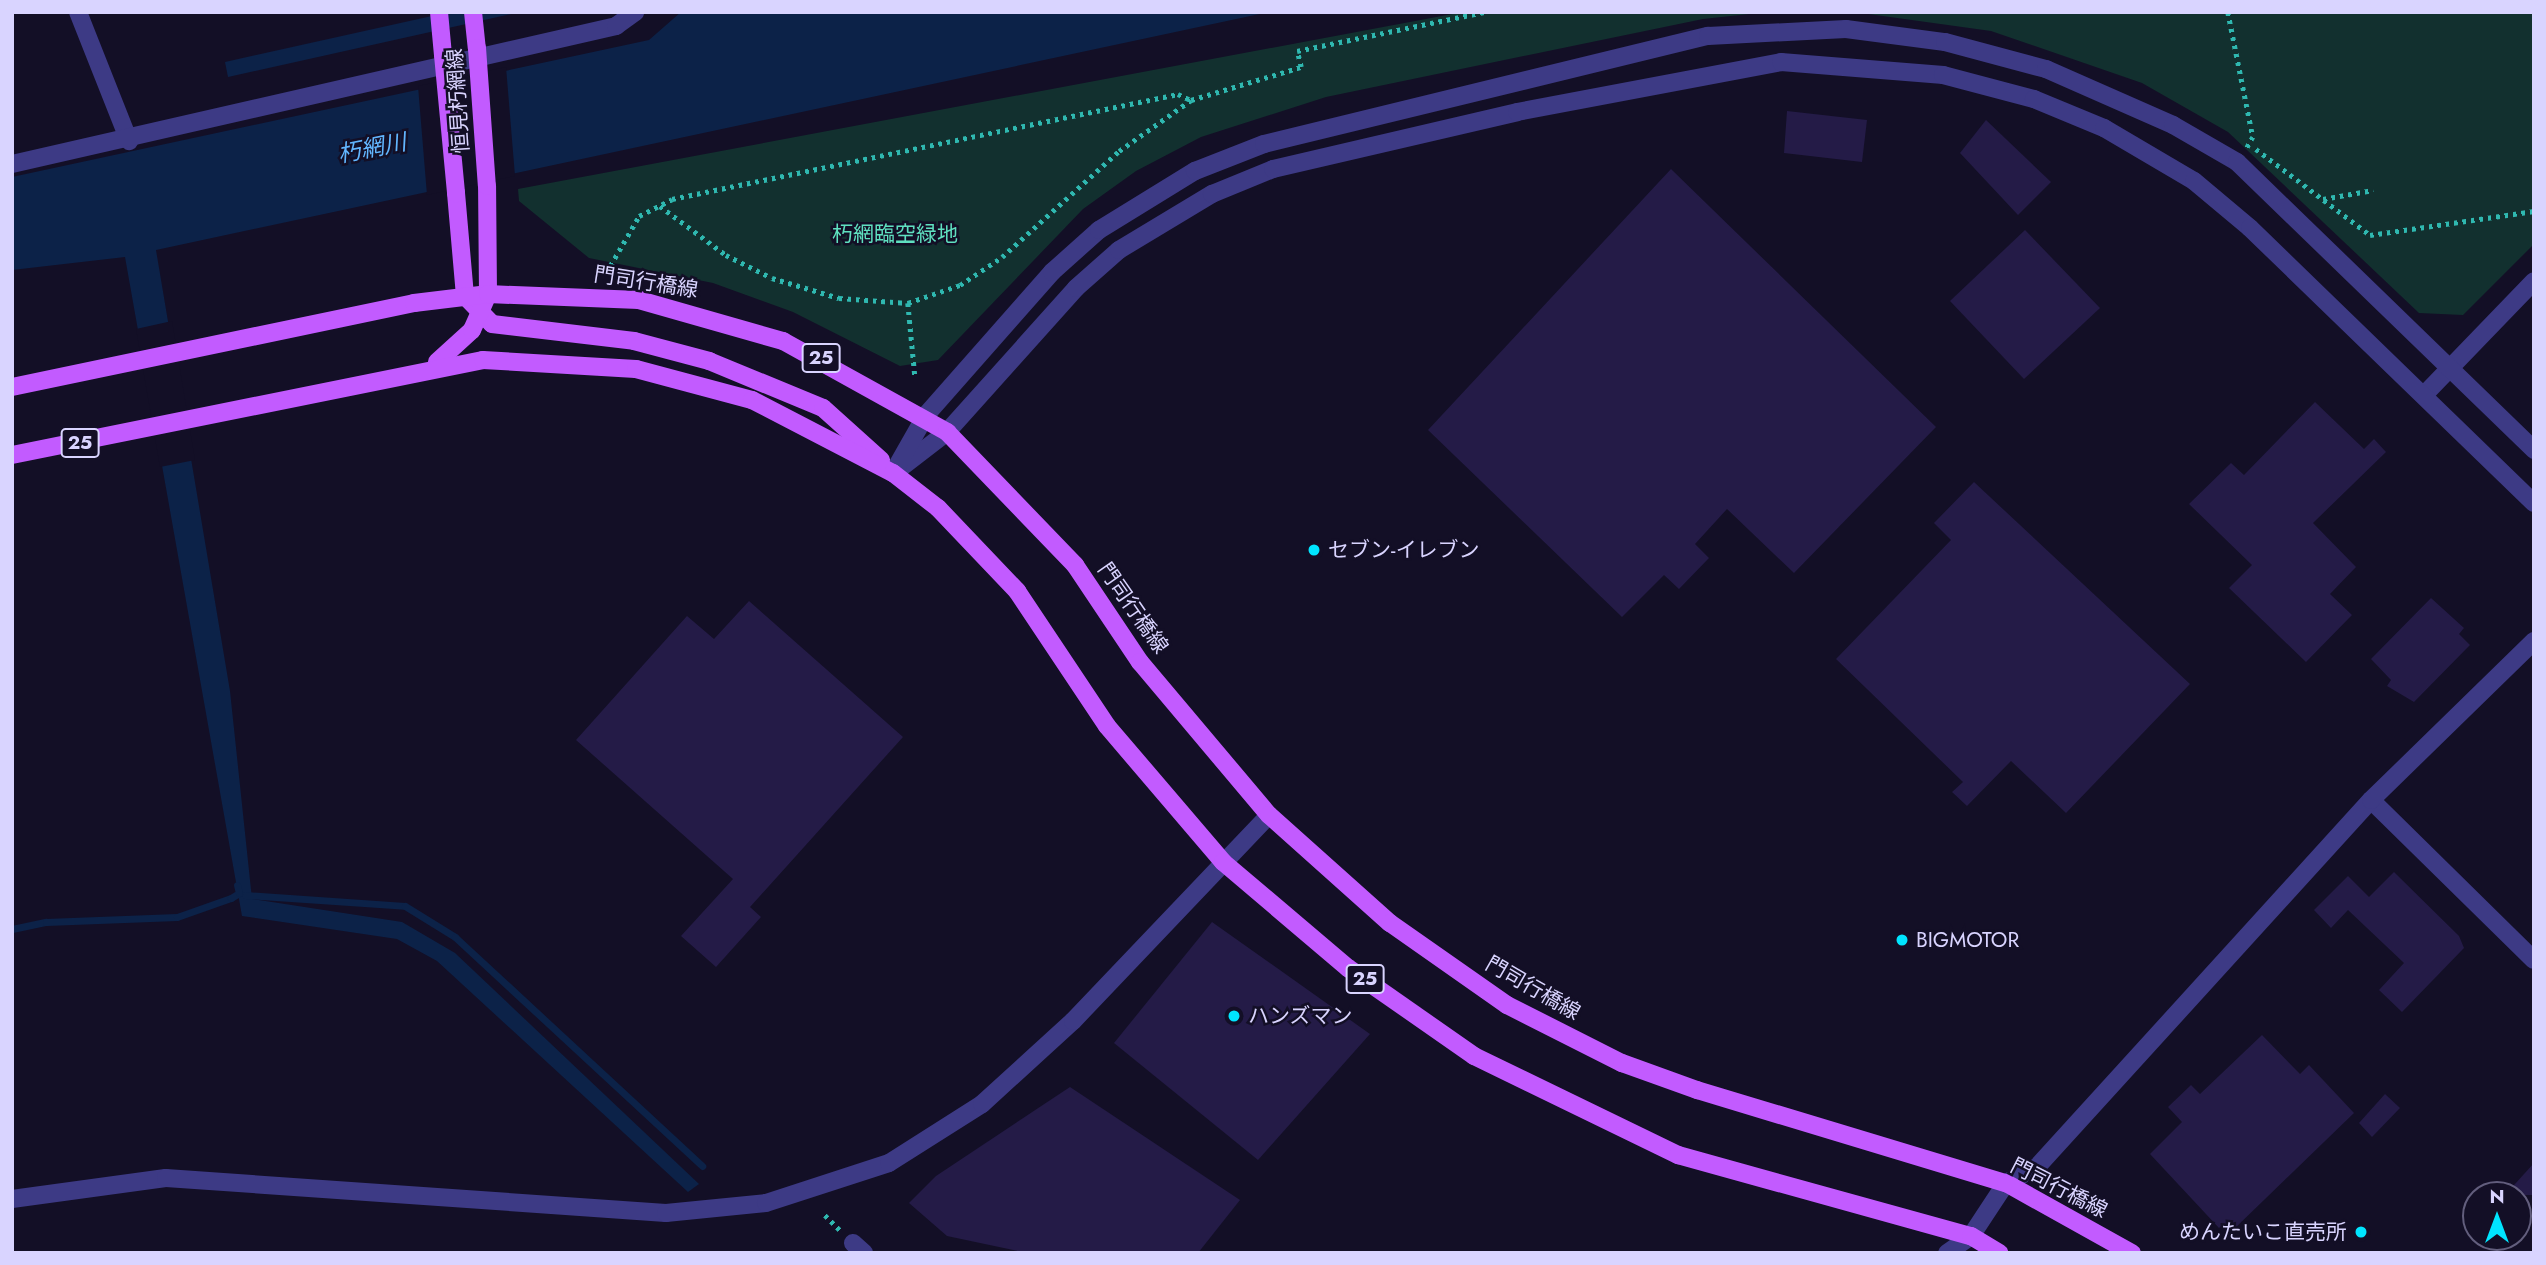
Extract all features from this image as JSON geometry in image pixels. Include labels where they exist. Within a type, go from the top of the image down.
[{"type":"main road","name":"恒見朽網線","points":[[439,12],[456,193],[459,262],[465,296]]},
{"type":"main road","name":"恒見朽網線","points":[[431,365],[460,346],[480,317],[488,294],[492,260],[473,12]]},
{"type":"main road","points":[[492,260],[508,281],[532,292]]},
{"type":"main road","points":[[414,303],[444,290],[459,262]]},
{"type":"main road","name":"門司行橋線","points":[[12,387],[138,364],[414,303],[488,294],[532,292],[639,300],[740,325],[830,362],[926,415],[947,432],[1075,565],[1140,662],[1269,815],[1390,923],[1507,1005],[1622,1063],[2006,1183],[2132,1253]]},
{"type":"main road","points":[[465,296],[480,317],[510,330],[634,341],[750,375],[840,419],[893,473]]},
{"type":"main road","name":"25","points":[[12,455],[200,420],[431,365],[545,360],[695,382],[802,422],[893,473],[939,508],[1017,592],[1107,726],[1223,862],[1348,968],[1474,1056],[1610,1126],[1678,1155],[1971,1236],[1999,1253]]},
{"type":"street","points":[[78,12],[129,141]]},
{"type":"street","points":[[12,164],[129,141],[616,26],[635,12]]},
{"type":"street","points":[[893,473],[926,415],[1052,272],[1099,230],[1195,172],[1264,144],[1708,36],[1846,29],[1945,41],[2046,69],[2173,125],[2236,162],[2534,450]]},
{"type":"street","points":[[893,473],[947,432],[1076,288],[1119,250],[1212,194],[1273,169],[1504,115],[1781,62],[1943,75],[2034,99],[2105,128],[2194,181],[2534,503]]},
{"type":"street","points":[[2424,396],[2534,281]]},
{"type":"street","points":[[1947,1253],[1971,1236],[2006,1183],[2037,1167],[2371,800],[2534,641]]},
{"type":"street","points":[[2371,800],[2534,960]]},
{"type":"street","points":[[12,1199],[166,1178],[666,1213],[766,1203],[889,1163],[982,1104],[1073,1021],[1269,815]]},
{"type":"path","points":[[660,206],[726,255],[772,278],[839,298],[908,303],[960,285],[1002,257],[1119,151],[1191,100],[1301,67],[1297,51],[1484,12]]},
{"type":"path","points":[[2228,12],[2249,145],[2370,234],[2534,211]]},
{"type":"path","points":[[606,273],[639,216],[660,206],[1178,94],[1191,100]]},
{"type":"path","points":[[2236,162],[2249,145]]},
{"type":"path","points":[[2323,200],[2373,190]]},
{"type":"path","points":[[908,303],[915,376]]},
{"type":"green space","name":"朽網臨空緑地","points":[[1463,12],[1768,12],[1703,19],[1326,97],[1201,137],[1136,171],[1083,209],[938,360],[900,366],[793,312],[713,283],[589,258],[519,201],[518,189]]},
{"type":"green space","points":[[1854,12],[2534,12],[2534,244],[2463,315],[2419,313],[2228,132],[2142,83],[1991,31]]},
{"type":"water","points":[[450,12],[520,12],[228,77],[225,62]]},
{"type":"water","name":"朽網川","points":[[681,12],[1269,12],[156,250],[230,691],[252,899],[402,922],[455,953],[699,1184],[688,1192],[437,961],[397,939],[242,916],[125,257],[12,270],[12,177],[649,40]]},
{"type":"pier","points":[[506,67],[515,176],[427,195],[418,86]]},
{"type":"pier","points":[[172,321],[195,460],[160,467],[136,329]]},
{"type":"building","points":[[1787,111],[1867,120],[1862,162],[1784,153]]},
{"type":"building","points":[[1986,120],[2051,182],[2018,215],[1960,153]]},
{"type":"building","points":[[1671,169],[1936,427],[1794,573],[1727,509],[1695,544],[1709,558],[1679,589],[1664,575],[1622,617],[1428,430]]},
{"type":"building","points":[[2025,230],[2100,308],[2024,379],[1950,301]]},
{"type":"building","points":[[2315,402],[2364,449],[2374,439],[2386,452],[2313,523],[2356,567],[2330,594],[2352,615],[2306,662],[2229,588],[2252,565],[2189,504],[2231,463],[2244,475]]},
{"type":"building","points":[[1974,482],[2190,684],[2066,813],[2011,761],[1967,806],[1952,792],[1963,782],[1836,659],[1951,540],[1934,523]]},
{"type":"building","points":[[2431,598],[2464,628],[2459,634],[2470,645],[2414,702],[2387,686],[2391,680],[2371,659]]},
{"type":"building","points":[[749,601],[903,737],[750,907],[761,917],[716,967],[681,936],[733,879],[576,740],[687,616],[714,639]]},
{"type":"building","points":[[2394,872],[2459,936],[2464,948],[2402,1012],[2379,990],[2404,963],[2348,910],[2331,928],[2314,910],[2348,876],[2369,897]]},
{"type":"building","points":[[1212,922],[1370,1034],[1258,1160],[1114,1043]]},
{"type":"building","points":[[2262,1035],[2300,1074],[2309,1065],[2354,1113],[2232,1231],[2224,1223],[2219,1228],[2150,1154],[2182,1122],[2168,1107],[2191,1085],[2200,1094]]},
{"type":"building","points":[[1070,1087],[1240,1200],[1198,1253],[1027,1253],[947,1236],[909,1203],[936,1176]]},
{"type":"building","points":[[2385,1094],[2400,1108],[2372,1137],[2359,1123]]},
{"type":"building","points":[[2534,1163],[2534,1195],[2532,1181],[2518,1181]]},
{"type":"waterway","points":[[12,929],[46,922],[177,917],[231,898],[239,893],[237,885]]},
{"type":"waterway","points":[[245,895],[405,906],[455,937],[702,1166]]},
{"type":"place","name":"セブン-イレブン","points":[[1314,550]]},
{"type":"place","name":"BIGMOTOR","points":[[1902,940]]},
{"type":"place","name":"ハンズマン","points":[[1234,1016]]},
{"type":"place","name":"めんたいこ直売所","points":[[2361,1232]]}]
